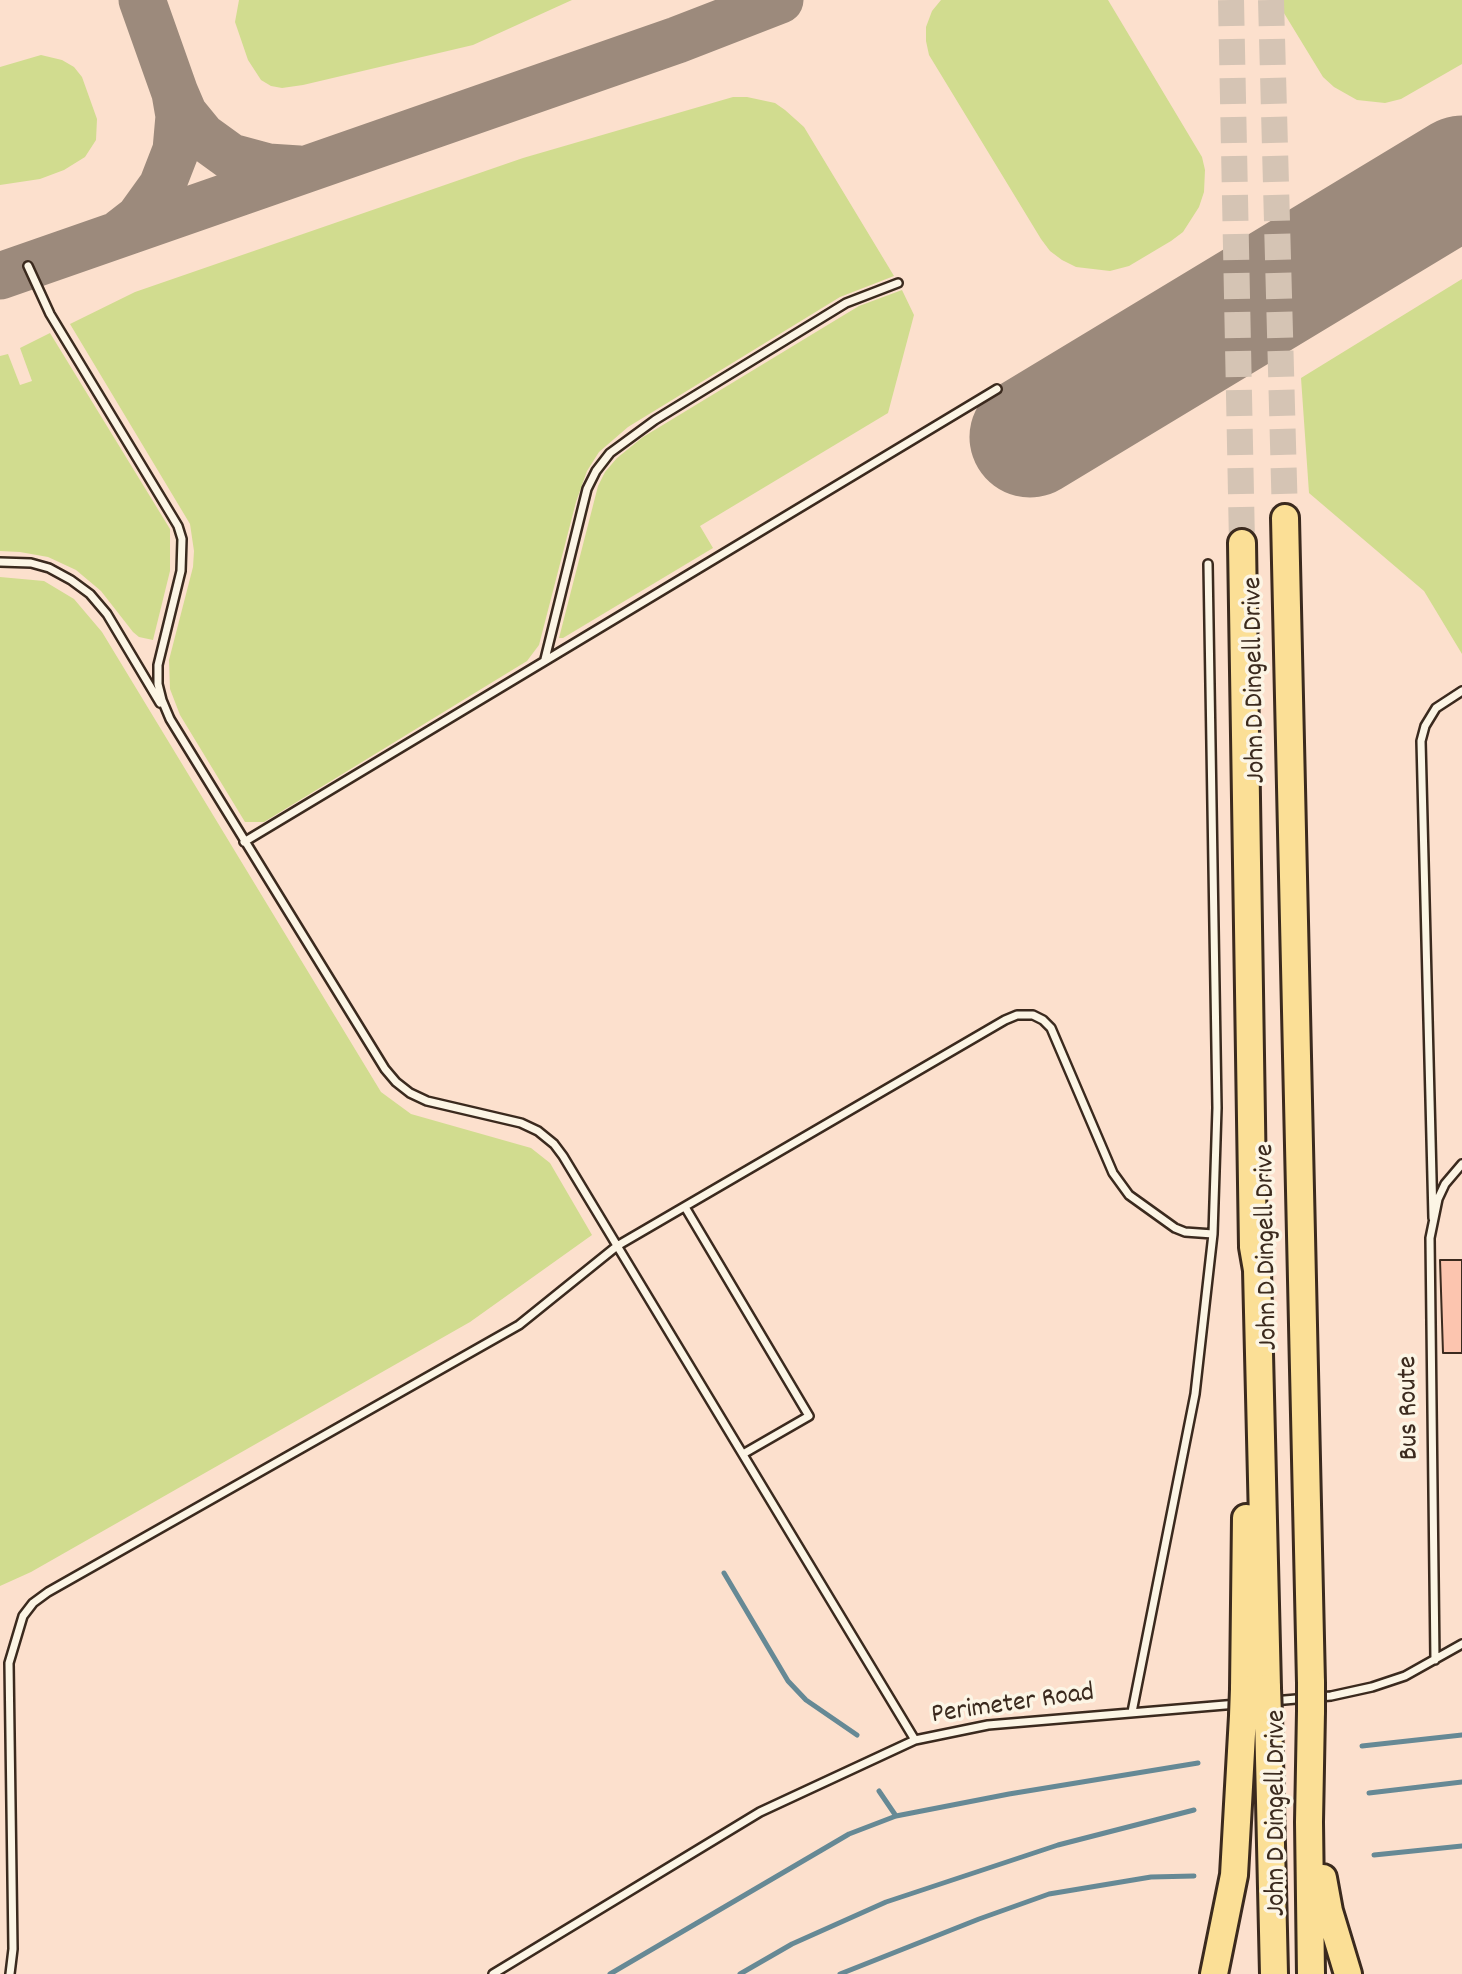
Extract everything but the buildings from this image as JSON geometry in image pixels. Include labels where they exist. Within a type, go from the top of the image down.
[{"type":"highway","name":"John D Dingell Drive","points":[[1284,518],[1311,1683],[1311,1974]]},
{"type":"highway","name":"John D Dingell Drive","points":[[1242,543],[1253,1247],[1257,1270],[1256,1702],[1274,1974]]},
{"type":"highway","points":[[1214,1965],[1234,1875],[1256,1702]]},
{"type":"highway","points":[[1311,1739],[1324,1883],[1329,1911],[1348,1974]]},
{"type":"lane","points":[[29,266],[51,314],[178,526],[182,540],[181,571],[158,665],[158,684],[170,719]]},
{"type":"lane","points":[[545,659],[587,489],[596,471],[610,453],[655,420],[846,303],[898,283]]},
{"type":"lane","points":[[244,842],[997,389]]},
{"type":"lane","points":[[0,562],[31,563],[49,568],[90,594],[107,614],[244,842],[385,1069],[396,1082],[427,1101],[521,1123],[538,1131],[554,1144],[915,1740]]},
{"type":"lane","points":[[1132,1712],[1195,1394],[1213,1234],[1217,1108],[1208,564]]},
{"type":"lane","points":[[1433,1218],[1421,741],[1425,726],[1436,708],[1462,691]]},
{"type":"lane","points":[[10,1974],[13,1950],[9,1663],[23,1616],[33,1602],[519,1325],[617,1246],[1017,1015],[1033,1015],[1043,1020],[1057,1039],[1120,1185],[1139,1204],[1175,1228],[1185,1232],[1213,1234]]},
{"type":"lane","name":"Bus Route","points":[[1435,1660],[1430,1238],[1433,1218],[1445,1184],[1462,1164]]},
{"type":"lane","points":[[685,1207],[809,1416],[743,1454]]},
{"type":"lane","name":"Perimeter Road","points":[[493,1974],[760,1812],[915,1740],[988,1725],[1331,1696],[1372,1688],[1405,1676],[1462,1644]]},
{"type":"shaded area","points":[[0,0],[1462,0],[1462,1974],[0,1974]]},
{"type":"green space","points":[[239,0],[572,0],[473,45],[282,88],[261,80],[248,60],[235,22]]},
{"type":"green space","points":[[941,0],[1108,0],[1202,157],[1205,170],[1204,192],[1199,207],[1183,232],[1129,266],[1110,271],[1076,267],[1050,251],[929,55],[926,27],[932,11]]},
{"type":"green space","points":[[1276,0],[1462,0],[1462,64],[1401,99],[1385,103],[1357,100],[1334,87],[1323,77]]},
{"type":"green space","points":[[41,55],[62,60],[74,67],[82,77],[97,119],[96,140],[85,157],[64,170],[40,179],[0,185],[0,67]]},
{"type":"green space","points":[[733,97],[775,103],[804,127],[894,276],[840,297],[628,427],[599,452],[587,471],[576,502],[539,645],[527,661],[264,822],[245,822],[180,715],[170,689],[169,660],[193,567],[194,551],[190,524],[70,324],[135,292],[523,158]]},
{"type":"green space","points":[[1462,279],[1462,654],[1424,591],[1309,493],[1301,378]]},
{"type":"green space","points":[[902,290],[914,315],[888,413],[700,526],[713,548],[559,638],[598,486],[617,458],[643,437],[859,306]]},
{"type":"green space","points":[[50,333],[170,529],[170,571],[153,640],[139,637],[133,632],[101,591],[76,570],[48,557],[0,551],[0,356],[8,354],[20,385],[32,381],[20,348]]},
{"type":"green space","points":[[0,577],[44,581],[74,599],[102,632],[381,1092],[411,1114],[531,1148],[550,1163],[592,1235],[470,1322],[31,1572],[0,1586]]},
{"type":"waterway","points":[[724,1573],[788,1681],[806,1700],[857,1735]]},
{"type":"waterway","points":[[1362,1746],[1462,1735]]},
{"type":"waterway","points":[[610,1974],[849,1834],[896,1816],[1009,1794],[1198,1763]]},
{"type":"waterway","points":[[1369,1793],[1462,1782]]},
{"type":"waterway","points":[[879,1791],[896,1816]]},
{"type":"waterway","points":[[740,1974],[792,1944],[886,1902],[1058,1845],[1194,1810]]},
{"type":"waterway","points":[[1374,1855],[1462,1846]]},
{"type":"waterway","points":[[840,1974],[1049,1894],[1151,1877],[1194,1876]]},
{"type":"taxiway","points":[[142,0],[175,93]]},
{"type":"taxiway","points":[[0,276],[677,40],[780,0]]},
{"type":"taxiway","points":[[121,232],[139,218],[162,186],[176,150],[179,116],[175,93],[184,114],[202,136],[231,157],[268,167],[299,169]]},
{"type":"runway","points":[[1030,437],[1462,176]]},
{"type":"tunnel","points":[[1231,0],[1242,543]]},
{"type":"tunnel","points":[[1271,0],[1285,518]]}]
